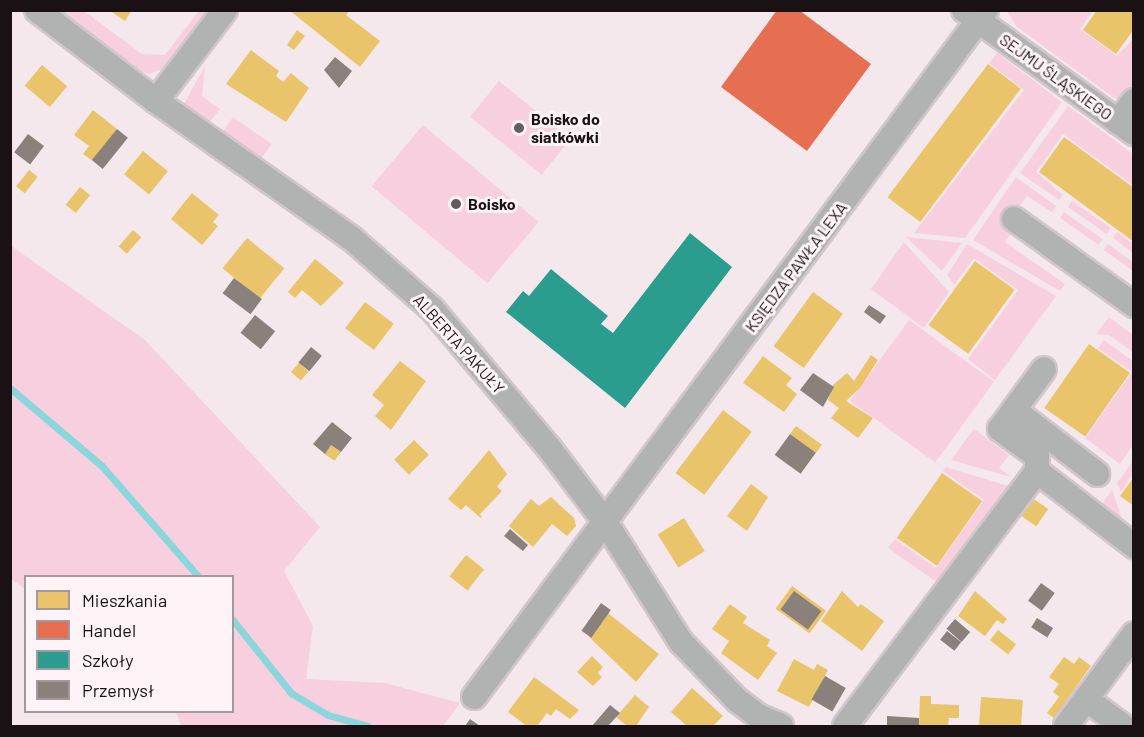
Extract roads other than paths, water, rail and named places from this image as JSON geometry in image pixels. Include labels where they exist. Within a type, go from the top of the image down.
[{"type":"street","name":"ALBERTA PAKUŁY","points":[[37,10],[156,101],[351,238],[432,309],[550,448],[606,523],[681,642],[738,700],[758,716],[781,726]]},
{"type":"street","points":[[156,101],[225,10]]},
{"type":"street","name":"SEJMU ŚLĄSKIEGO","points":[[976,14],[1126,128]]},
{"type":"street","name":"KSIĘDZA PAWŁA LEXA","points":[[474,698],[606,523],[976,14]]},
{"type":"street","points":[[1126,128],[1134,101]]},
{"type":"street","points":[[1014,219],[1134,305]]},
{"type":"street","points":[[845,726],[1037,471],[1037,456],[1000,429],[1044,369]]},
{"type":"street","points":[[1014,410],[1097,474]]},
{"type":"street","points":[[1037,471],[1134,546]]},
{"type":"street","points":[[1066,726],[1134,634]]},
{"type":"street","points":[[1086,699],[1123,726]]},
{"type":"waterway","points":[[10,388],[102,466],[197,575]]},
{"type":"waterway","points":[[234,622],[291,693],[328,715],[368,726]]},
{"type":"place","name":"Boisko do siatkówki","points":[[519,128]]},
{"type":"place","name":"Boisko","points":[[456,204]]}]
